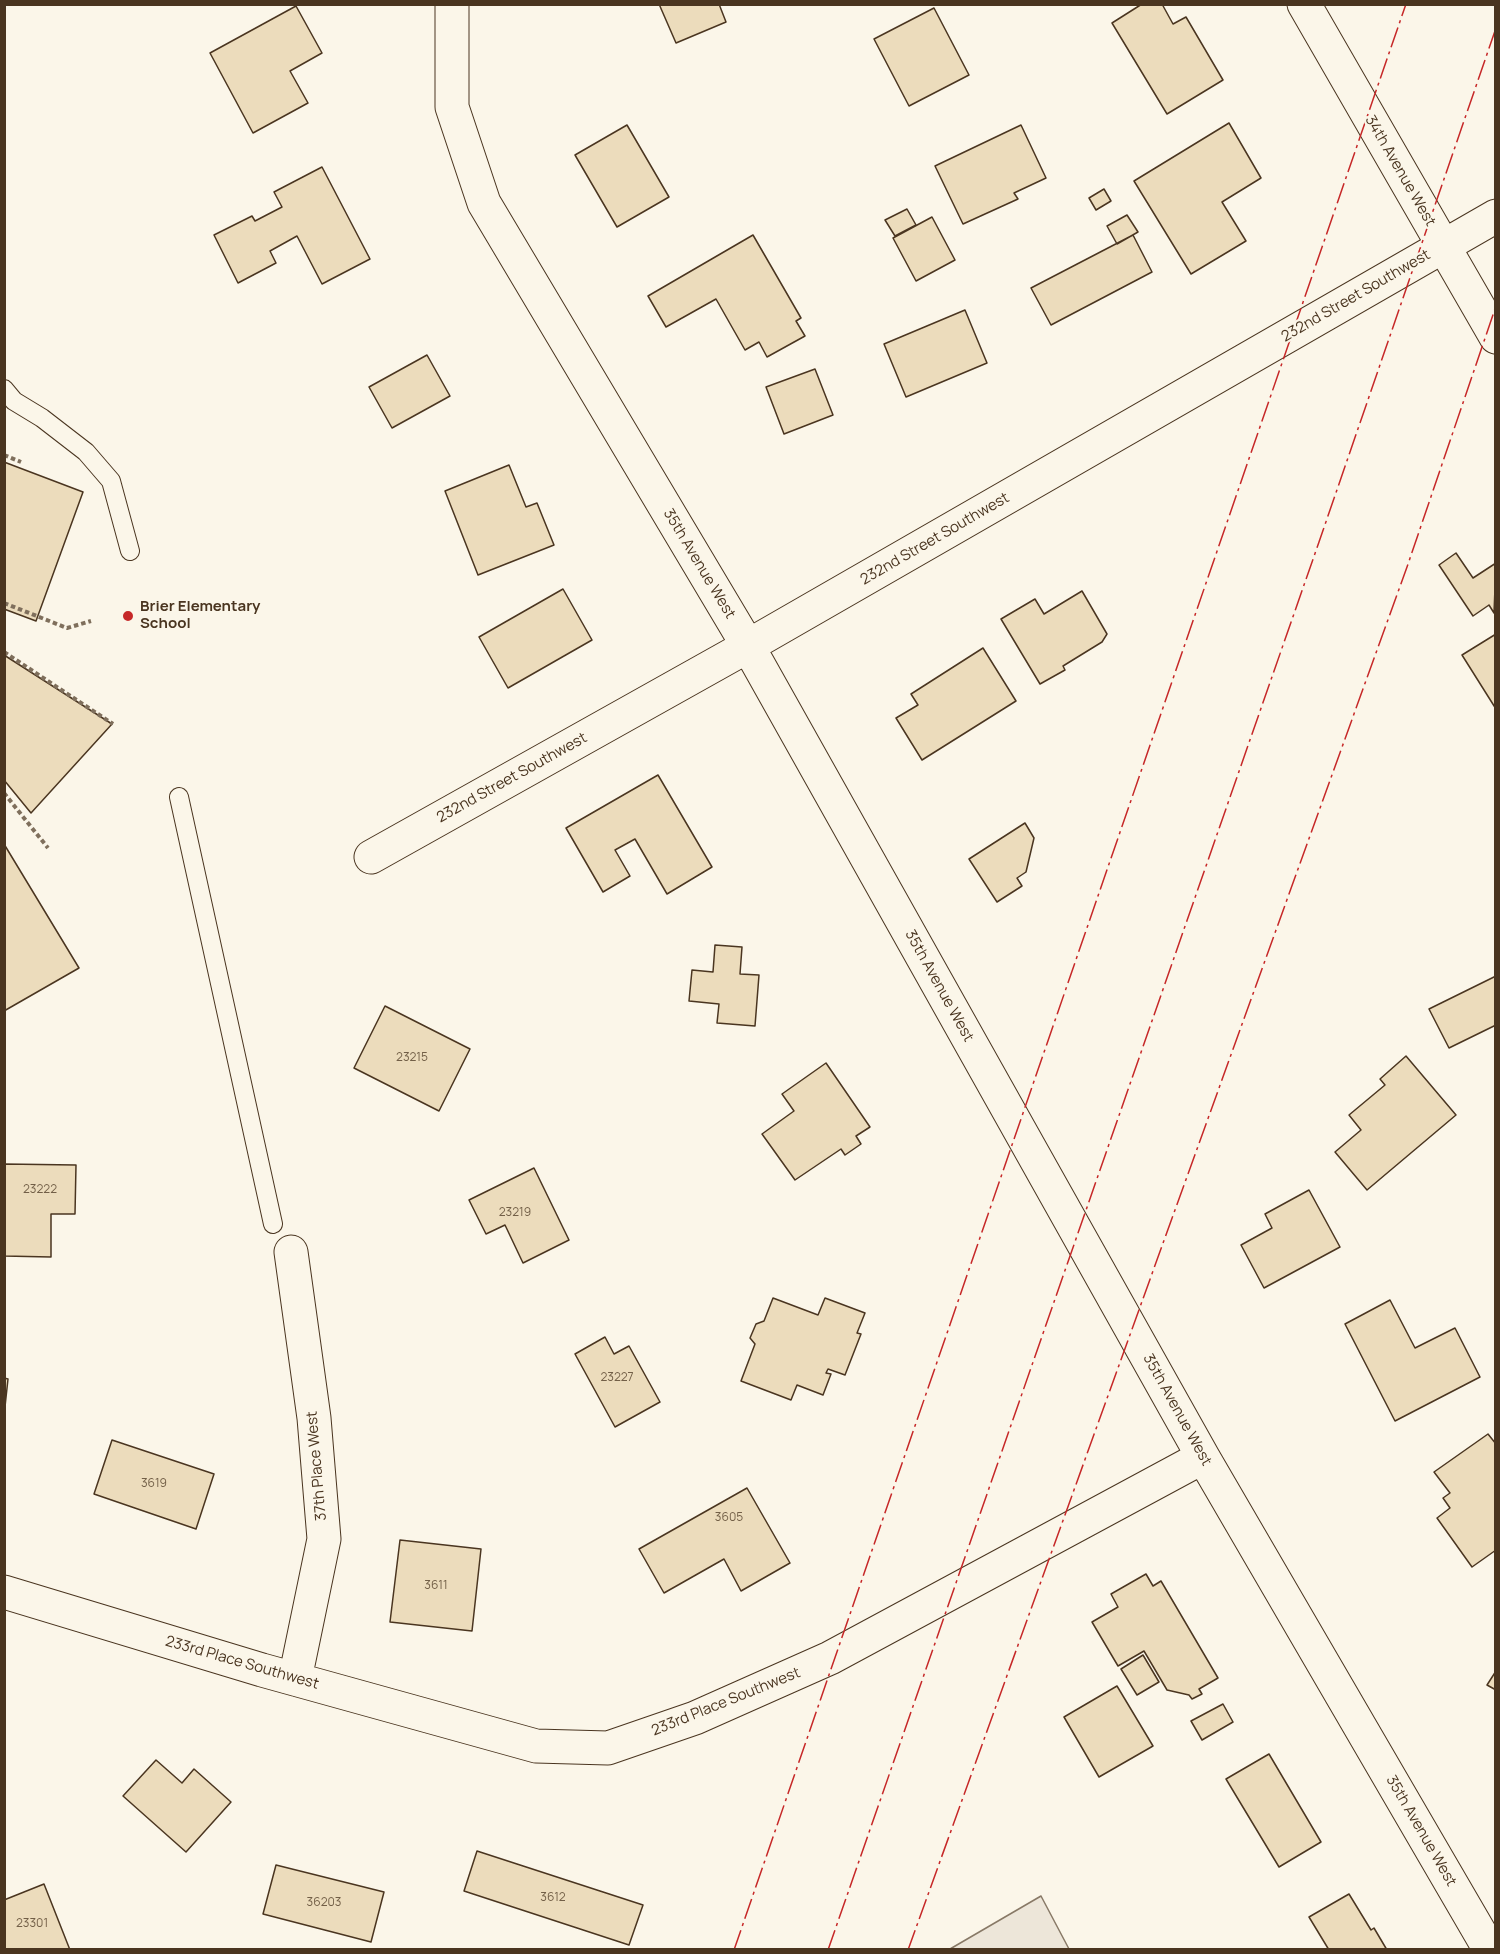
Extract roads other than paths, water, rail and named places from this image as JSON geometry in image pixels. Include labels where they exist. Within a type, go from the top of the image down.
[{"type":"street","name":"35th Avenue West","points":[[452,4],[452,107],[484,203],[748,646],[1203,1457],[1490,1950]]},
{"type":"street","name":"34th Avenue West","points":[[1304,4],[1496,337]]},
{"type":"street","name":"232nd Street Southwest","points":[[371,857],[748,646],[1496,216]]},
{"type":"street","name":"37th Place West","points":[[291,1252],[314,1418],[324,1539],[295,1679]]},
{"type":"street","name":"233rd Place Southwest","points":[[4,1592],[295,1679],[536,1746],[608,1748],[695,1718],[830,1658],[1203,1457]]},
{"type":"lane","points":[[4,389],[14,400],[42,418],[86,452],[111,482],[130,551]]},
{"type":"lane","points":[[179,797],[273,1224]]},
{"type":"place","name":"Brier Elementary School","points":[[128,616]]}]
